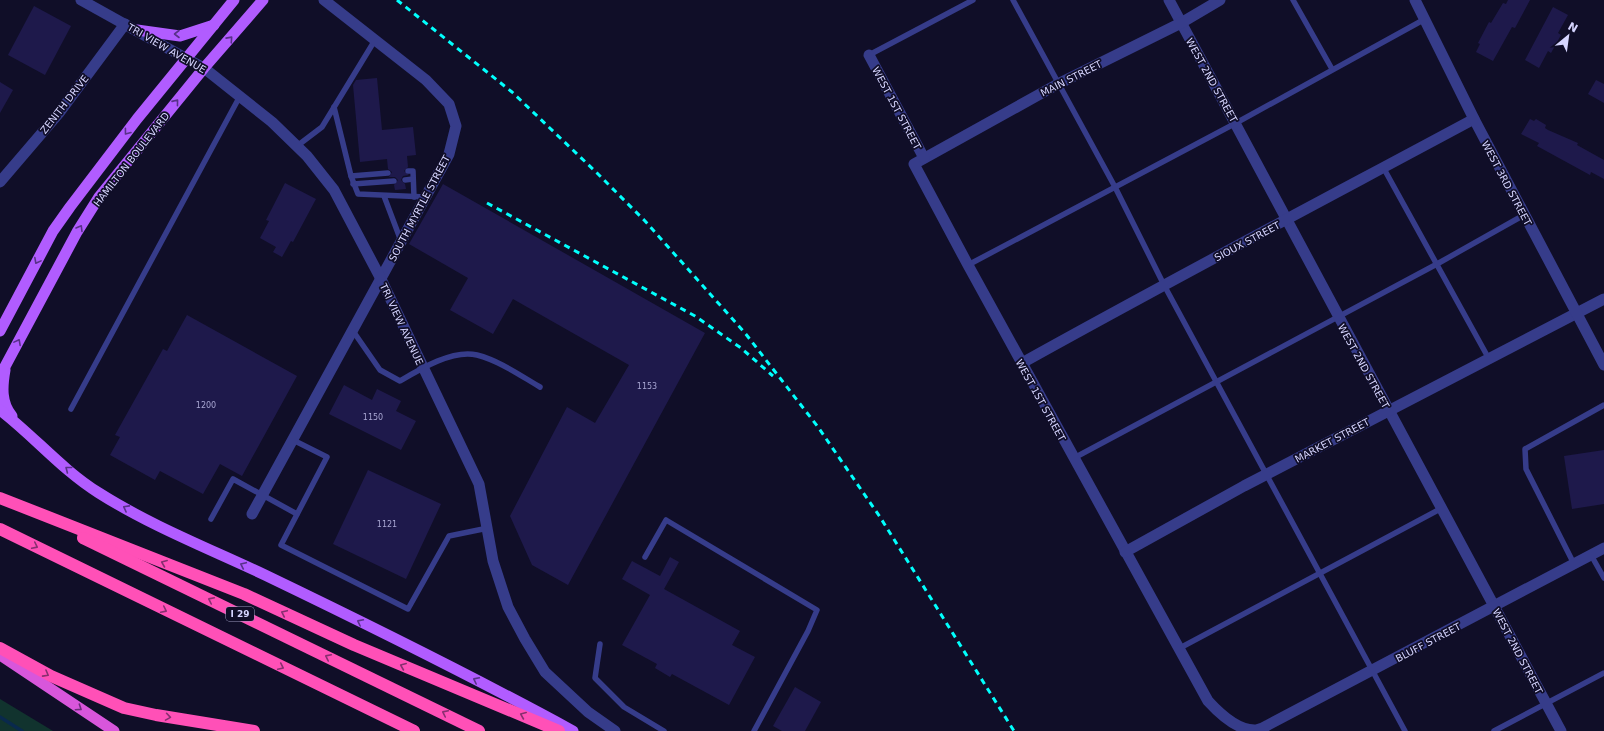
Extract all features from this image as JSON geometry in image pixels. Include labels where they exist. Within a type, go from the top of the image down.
[{"type":"highway","name":"I 29","points":[[0,498],[479,731]]},
{"type":"highway","points":[[0,498],[244,594],[354,645],[559,731]]},
{"type":"highway","points":[[0,529],[414,731]]},
{"type":"highway","points":[[0,648],[51,676],[124,708],[156,715],[254,731]]},
{"type":"highway","points":[[0,655],[114,731]]},
{"type":"main road","name":"HAMILTON BOULEVARD","points":[[0,331],[53,231],[137,119],[234,0]]},
{"type":"main road","name":"HAMILTON BOULEVARD","points":[[3,371],[78,232],[99,197],[204,68],[263,0]]},
{"type":"main road","points":[[137,30],[180,36],[214,25]]},
{"type":"main road","points":[[3,371],[2,388],[7,410],[27,434]]},
{"type":"main road","points":[[0,410],[54,459],[98,493],[521,703],[573,731]]},
{"type":"street","name":"TRI VIEW AVENUE","points":[[81,0],[204,68],[240,96],[297,146],[334,190],[381,279],[479,484],[493,561],[508,607],[545,672],[566,692],[615,731]]},
{"type":"street","name":"SOUTH MYRTLE STREET","points":[[252,514],[449,154],[456,126],[449,104],[426,80],[324,0]]},
{"type":"street","name":"WEST 2ND STREET","points":[[1169,0],[1288,220],[1337,317],[1442,507],[1561,731]]},
{"type":"street","name":"MAIN STREET","points":[[924,158],[1058,84],[1181,23],[1220,0]]},
{"type":"street","name":"WEST 3RD STREET","points":[[1415,0],[1474,119],[1604,365]]},
{"type":"street","name":"ZENITH DRIVE","points":[[2,177],[59,113],[125,24]]},
{"type":"street","name":"WEST 1ST STREET","points":[[869,55],[924,158],[914,164],[1208,702],[1217,712],[1232,722],[1250,728]]},
{"type":"street","name":"SIOUX STREET","points":[[1022,363],[1474,119]]},
{"type":"street","name":"MARKET STREET","points":[[1125,552],[1268,474],[1604,299]]},
{"type":"street","name":"BLUFF STREET","points":[[1250,728],[1256,730],[1268,725],[1604,548]]},
{"type":"lane","points":[[869,55],[973,0]]},
{"type":"lane","points":[[1013,0],[1115,187],[1164,285],[1374,670],[1405,731]]},
{"type":"lane","points":[[1293,0],[1332,69]]},
{"type":"lane","points":[[968,265],[1236,123],[1425,19]]},
{"type":"lane","points":[[297,146],[322,127],[375,40]]},
{"type":"lane","points":[[71,409],[240,96]]},
{"type":"lane","points":[[334,107],[353,184],[358,194],[426,197]]},
{"type":"lane","points":[[1383,167],[1489,359]]},
{"type":"lane","points":[[408,171],[413,171],[414,197]]},
{"type":"lane","points":[[351,176],[388,173]]},
{"type":"lane","points":[[405,180],[413,179]]},
{"type":"lane","points":[[353,184],[394,181]]},
{"type":"lane","points":[[384,196],[402,241]]},
{"type":"lane","points":[[1074,458],[1218,383],[1524,215]]},
{"type":"lane","points":[[353,331],[380,370],[400,381],[423,367],[456,355],[476,355],[498,363],[540,388]]},
{"type":"lane","points":[[1574,564],[1526,469],[1525,449],[1604,405]]},
{"type":"lane","points":[[293,440],[327,457],[281,545],[408,609],[449,536],[488,528]]},
{"type":"lane","points":[[211,520],[233,479],[297,514]]},
{"type":"lane","points":[[1178,649],[1442,507]]},
{"type":"lane","points":[[645,556],[666,520],[817,610],[808,631],[754,731]]},
{"type":"lane","points":[[1591,555],[1604,578]]},
{"type":"lane","points":[[600,644],[595,678],[624,707],[664,731]]},
{"type":"lane","points":[[1494,731],[1604,673]]},
{"type":"green space","points":[[0,699],[53,731],[0,731]]},
{"type":"building","points":[[1508,0],[1530,0],[1515,28],[1512,27],[1493,61],[1476,52],[1480,44],[1478,43],[1489,22],[1491,23],[1503,3],[1506,4]]},
{"type":"building","points":[[34,6],[71,26],[45,75],[8,55]]},
{"type":"building","points":[[1553,7],[1568,15],[1558,33],[1561,35],[1551,53],[1548,51],[1539,68],[1525,60]]},
{"type":"building","points":[[377,78],[382,130],[413,127],[416,155],[407,156],[408,167],[404,171],[409,175],[403,176],[401,180],[405,184],[406,189],[395,190],[394,185],[398,180],[395,177],[389,177],[392,172],[388,169],[387,159],[360,162],[353,85],[356,80]]},
{"type":"building","points":[[1596,80],[1604,84],[1604,103],[1588,94]]},
{"type":"building","points":[[0,82],[13,90],[0,113]]},
{"type":"building","points":[[1530,119],[1534,121],[1536,119],[1546,125],[1545,128],[1548,130],[1578,143],[1577,145],[1604,160],[1604,179],[1591,172],[1590,175],[1537,146],[1539,143],[1521,134]]},
{"type":"building","points":[[285,183],[316,199],[293,242],[291,241],[282,257],[273,252],[276,247],[260,238],[269,221],[266,220]]},
{"type":"building","points":[[443,184],[705,333],[568,585],[532,565],[510,516],[567,407],[595,423],[629,365],[513,299],[493,334],[450,310],[468,278],[409,244]]},
{"type":"building","points":[[187,315],[297,376],[242,476],[220,464],[203,494],[160,471],[155,480],[110,455],[120,437],[115,435],[163,349],[167,351]]},
{"type":"building","points":[[344,385],[372,400],[377,389],[401,401],[396,411],[416,421],[401,450],[329,414]]},
{"type":"building","points":[[1604,450],[1604,504],[1572,509],[1564,456]]},
{"type":"building","points":[[368,470],[441,504],[406,579],[333,544]]},
{"type":"building","points":[[670,557],[679,562],[664,589],[740,631],[732,645],[755,657],[729,705],[672,674],[670,677],[655,668],[657,664],[622,645],[650,595],[622,579],[632,561],[660,576]]},
{"type":"building","points":[[795,687],[821,702],[805,731],[782,731],[773,726]]},
{"type":"waterway","points":[[0,717],[22,731]]},
{"type":"railway","points":[[397,0],[512,92],[597,173],[645,221],[745,333],[818,427],[880,517],[1014,731]]},
{"type":"railway","points":[[487,203],[695,316],[741,348],[773,376]]}]
